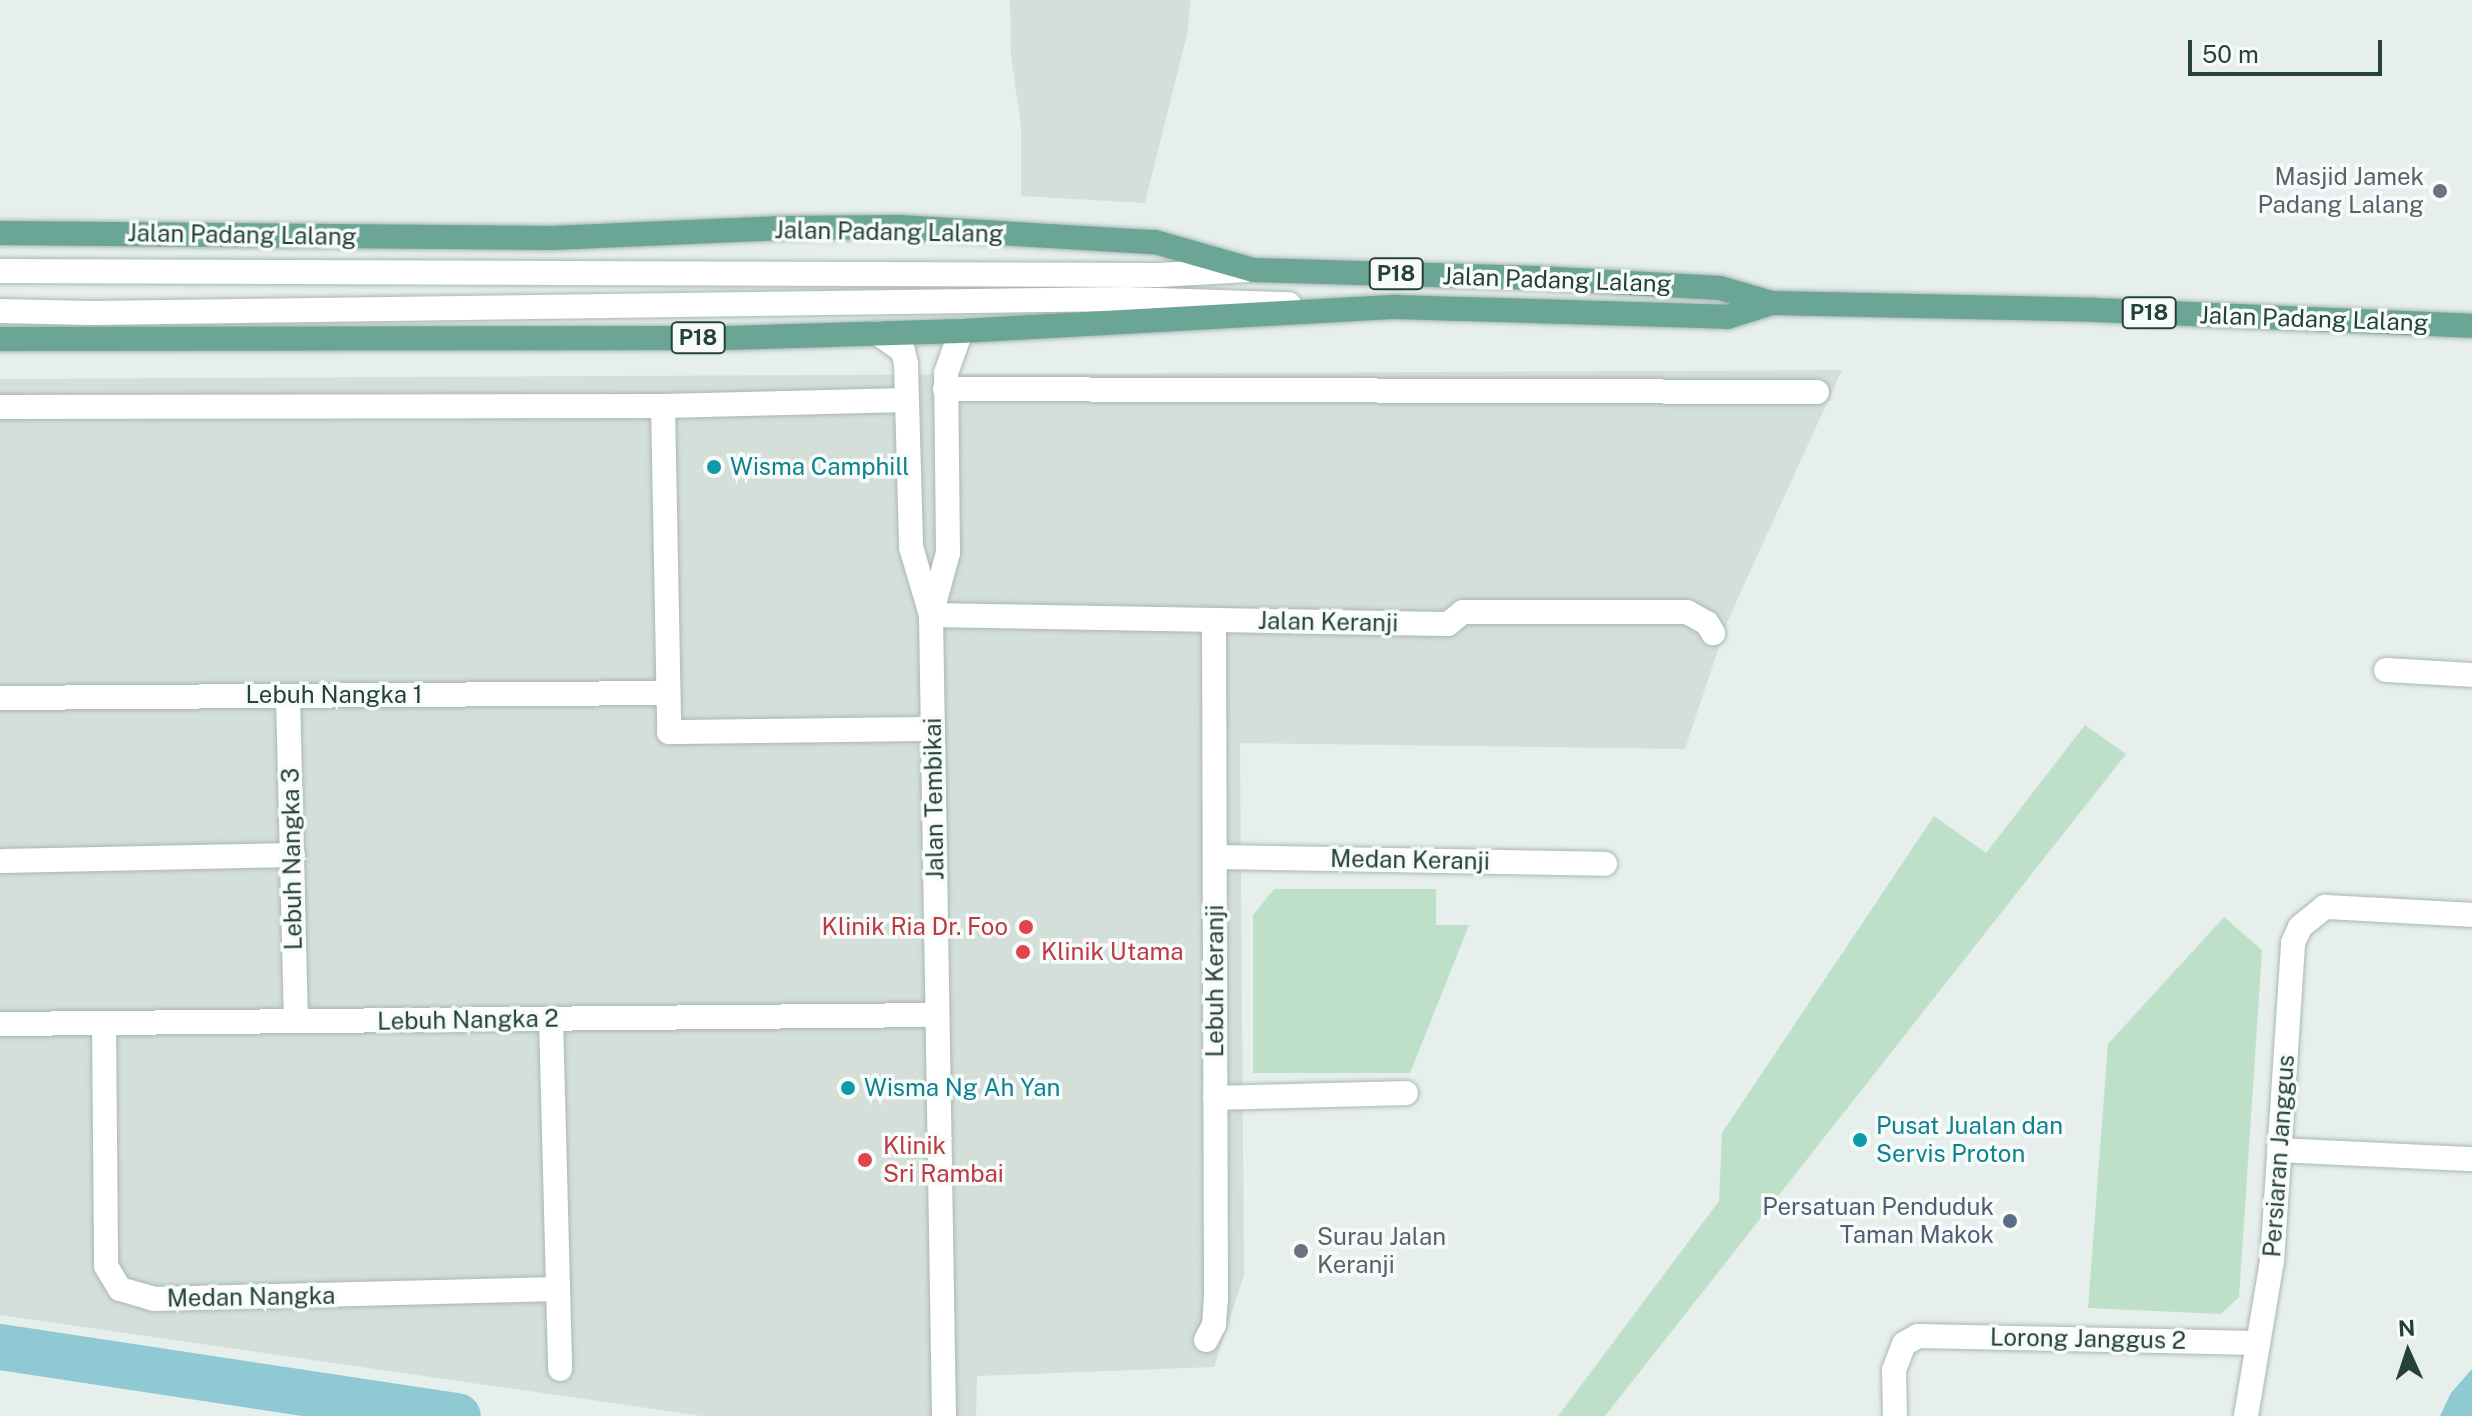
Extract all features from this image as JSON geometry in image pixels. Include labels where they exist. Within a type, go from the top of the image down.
[{"type":"main road","name":"Jalan Padang Lalang","points":[[0,233],[552,238],[777,228],[899,227],[1087,241],[1155,242],[1253,270],[1539,278],[1720,288],[1772,303],[2095,310],[2472,326]]},
{"type":"main road","name":"Jalan Padang Lalang","points":[[0,339],[727,338],[961,331],[1396,307],[1727,317],[1772,303]]},
{"type":"street","points":[[0,271],[1159,275],[1253,270]]},
{"type":"street","points":[[0,311],[92,313],[1126,299],[1396,307]]},
{"type":"street","name":"Jalan Tembikai","points":[[931,615],[948,553],[945,389],[949,358],[961,331]]},
{"type":"street","name":"Jalan Tembikai","points":[[878,333],[903,351],[911,547],[931,615],[944,1416]]},
{"type":"street","points":[[945,389],[1817,392]]},
{"type":"street","points":[[0,407],[663,406],[907,400]]},
{"type":"street","points":[[663,406],[669,732],[933,729]]},
{"type":"street","name":"Jalan Keranji","points":[[931,615],[1448,624],[1463,612],[1687,612],[1698,616],[1713,633]]},
{"type":"street","name":"Lebuh Keranji","points":[[1206,1340],[1214,1325],[1216,1299],[1214,620]]},
{"type":"street","points":[[2386,670],[2472,675]]},
{"type":"street","name":"Lebuh Nangka 1","points":[[0,698],[668,693]]},
{"type":"street","name":"Lebuh Nangka 3","points":[[288,696],[296,1021]]},
{"type":"street","points":[[3,861],[293,855]]},
{"type":"street","name":"Medan Keranji","points":[[1215,857],[1605,864]]},
{"type":"street","name":"Persiaran Janggus","points":[[2246,1416],[2272,1261],[2293,943],[2300,927],[2325,907],[2472,915]]},
{"type":"street","name":"Lebuh Nangka 2","points":[[0,1024],[937,1015]]},
{"type":"street","points":[[551,1019],[560,1369]]},
{"type":"street","name":"Medan Nangka","points":[[104,1023],[106,1266],[120,1289],[154,1299],[558,1289]]},
{"type":"street","points":[[1215,1098],[1406,1093]]},
{"type":"street","points":[[2279,1150],[2472,1159]]},
{"type":"street","name":"Lorong Janggus 2","points":[[1895,1416],[1894,1370],[1904,1344],[1918,1336],[2258,1343]]},
{"type":"shaded area","points":[[1010,0],[1191,0],[1187,35],[1145,203],[1021,196],[1021,127],[1011,55]]},
{"type":"shaded area","points":[[1842,370],[1728,620],[1685,749],[1240,743],[1244,1275],[1214,1367],[977,1376],[976,1416],[702,1416],[0,1315],[0,379]]},
{"type":"green space","points":[[2085,725],[2126,754],[1605,1416],[1558,1416],[1719,1201],[1722,1133],[1934,816],[1986,853]]},
{"type":"green space","points":[[1274,889],[1436,889],[1436,925],[1469,925],[1410,1073],[1253,1073],[1253,915]]},
{"type":"green space","points":[[2224,917],[2262,950],[2239,1297],[2221,1314],[2088,1308],[2108,1044]]},
{"type":"water","points":[[2472,1369],[2472,1416],[2440,1416],[2451,1393]]},
{"type":"waterway","points":[[0,1347],[458,1416]]},
{"type":"place","name":"Masjid Jamek Padang Lalang","points":[[2440,191]]},
{"type":"place","name":"Wisma Camphill","points":[[714,467]]},
{"type":"place","name":"Klinik Ria Dr. Foo","points":[[1026,927]]},
{"type":"place","name":"Klinik Utama","points":[[1023,952]]},
{"type":"place","name":"Wisma Ng Ah Yan","points":[[848,1088]]},
{"type":"place","name":"Pusat Jualan dan Servis Proton","points":[[1860,1140]]},
{"type":"place","name":"Klinik Sri Rambai","points":[[865,1160]]},
{"type":"place","name":"Persatuan Penduduk Taman Makok","points":[[2010,1221]]},
{"type":"place","name":"Surau Jalan Keranji","points":[[1301,1251]]}]
